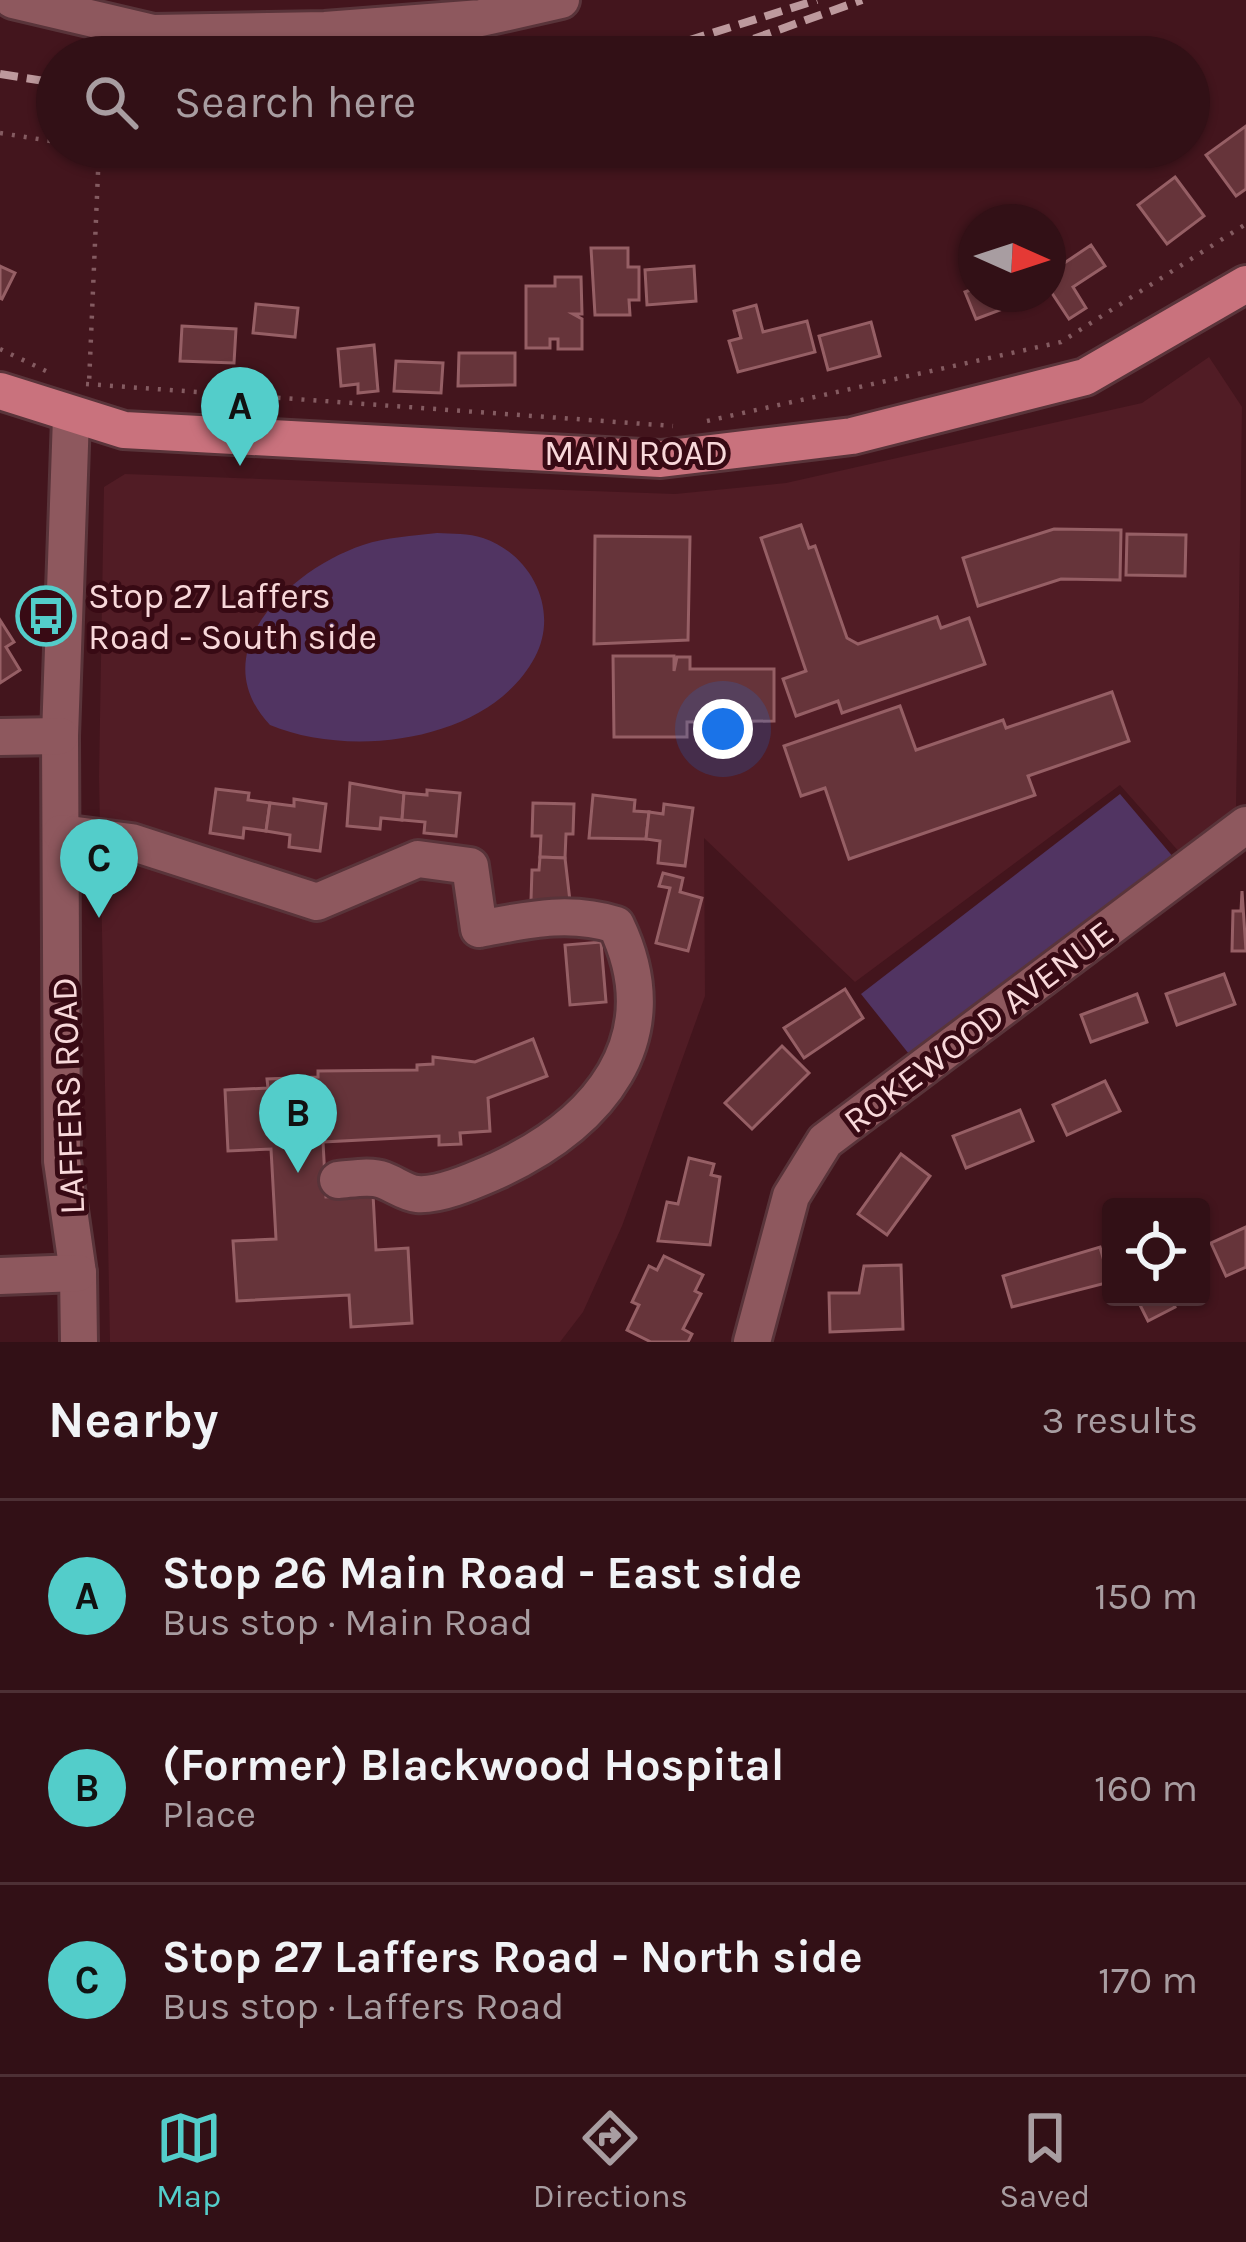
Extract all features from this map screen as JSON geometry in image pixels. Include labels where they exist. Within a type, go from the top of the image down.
[{"type":"main road","name":"MAIN ROAD","points":[[0,391],[74,400],[124,430],[241,439],[638,458],[787,448],[1084,377],[1245,288]]},
{"type":"street","points":[[13,0],[66,7],[153,33],[325,30],[481,18],[561,0]]},
{"type":"street","name":"LAFFERS ROAD","points":[[74,400],[60,736],[62,1161],[78,1274],[79,1342]]},
{"type":"street","points":[[0,736],[60,736]]},
{"type":"street","name":"ROKEWOOD AVENUE","points":[[752,1342],[791,1196],[825,1141],[1246,825]]},
{"type":"street","points":[[61,833],[131,842],[317,902],[418,859],[470,866],[479,929],[547,916],[588,916],[616,925],[630,955],[630,1044],[604,1096],[568,1131],[481,1178],[432,1192],[415,1194],[378,1178],[338,1180]]},
{"type":"street","points":[[0,1276],[78,1274]]},
{"type":"path","points":[[0,133],[36,139]]},
{"type":"path","points":[[74,400],[89,384],[98,168]]},
{"type":"path","points":[[706,421],[1061,342],[1246,224]]},
{"type":"path","points":[[0,349],[51,374]]},
{"type":"path","points":[[89,384],[684,427]]},
{"type":"shaded area","points":[[1209,357],[1242,407],[1236,809],[1181,854],[1120,785],[855,982],[704,838],[705,996],[622,1226],[583,1312],[560,1342],[110,1342],[99,777],[104,487],[125,474],[675,494],[786,483],[1142,403]]},
{"type":"shaded area","points":[[437,533],[472,535],[500,546],[527,570],[536,586],[542,603],[542,639],[514,686],[453,725],[416,736],[339,741],[270,725],[251,697],[245,669],[250,642],[284,593],[308,573],[363,545]]},
{"type":"shaded area","points":[[1120,794],[1174,858],[913,1059],[861,994]]},
{"type":"building","points":[[1246,126],[1246,189],[1236,196],[1210,160],[1210,152]]},
{"type":"building","points":[[1175,177],[1204,216],[1167,244],[1138,205]]},
{"type":"building","points":[[1091,245],[1105,266],[1073,287],[1086,308],[1069,319],[1064,312],[1066,262]]},
{"type":"building","points":[[591,248],[628,248],[628,267],[639,267],[639,300],[629,300],[630,315],[595,315]]},
{"type":"building","points":[[0,266],[15,273],[2,299],[0,298]]},
{"type":"building","points":[[694,266],[696,301],[647,305],[645,270]]},
{"type":"building","points":[[555,277],[581,277],[582,314],[573,314],[582,319],[582,349],[558,349],[558,339],[550,339],[550,348],[526,348],[526,286],[555,286]]},
{"type":"building","points":[[256,304],[298,308],[295,337],[253,333]]},
{"type":"building","points":[[756,305],[763,332],[807,321],[815,352],[738,372],[729,341],[741,338],[734,311]]},
{"type":"building","points":[[871,322],[880,356],[828,370],[819,336]]},
{"type":"building","points":[[182,326],[236,329],[234,363],[180,361]]},
{"type":"building","points":[[374,345],[378,391],[358,393],[358,384],[341,386],[338,349]]},
{"type":"building","points":[[459,353],[515,353],[515,385],[458,386]]},
{"type":"building","points":[[396,361],[443,363],[441,393],[394,391]]},
{"type":"building","points":[[801,525],[809,548],[815,546],[847,638],[858,644],[937,617],[941,628],[969,618],[985,664],[842,713],[838,701],[796,716],[783,679],[806,671],[761,538]]},
{"type":"building","points":[[1054,529],[1121,530],[1120,580],[1061,579],[978,606],[963,558]]},
{"type":"building","points":[[1127,534],[1186,535],[1185,576],[1126,575]]},
{"type":"building","points":[[595,536],[690,537],[688,640],[594,644]]},
{"type":"building","points":[[0,620],[14,642],[6,647],[20,670],[0,683]]},
{"type":"building","points":[[613,656],[674,656],[674,671],[677,657],[690,657],[690,669],[774,669],[774,721],[687,722],[687,737],[614,737]]},
{"type":"building","points":[[1112,692],[1129,741],[1028,776],[1035,795],[849,859],[825,788],[801,796],[784,746],[900,706],[916,750],[1003,720],[1006,728]]},
{"type":"building","points":[[350,783],[404,793],[402,820],[381,818],[380,829],[347,826]]},
{"type":"building","points":[[216,789],[249,793],[248,800],[270,803],[266,831],[244,828],[243,838],[210,833]]},
{"type":"building","points":[[427,790],[460,793],[456,836],[424,833],[425,822],[402,820],[404,793],[427,795]]},
{"type":"building","points":[[593,795],[635,800],[634,811],[649,812],[646,839],[589,838]]},
{"type":"building","points":[[294,799],[326,804],[320,851],[289,847],[290,835],[266,831],[270,803],[294,806]]},
{"type":"building","points":[[533,803],[574,804],[573,834],[566,834],[565,858],[540,857],[541,836],[532,836]]},
{"type":"building","points":[[664,804],[693,808],[685,866],[658,863],[660,841],[646,839],[649,812],[663,814]]},
{"type":"building","points":[[540,857],[565,858],[570,901],[531,900],[532,870],[539,870]]},
{"type":"building","points":[[663,873],[683,878],[680,892],[702,898],[688,951],[656,943],[670,888],[659,886]]},
{"type":"building","points":[[1242,891],[1246,951],[1232,951],[1233,911],[1241,911]]},
{"type":"building","points":[[601,942],[606,1002],[570,1005],[565,945]]},
{"type":"building","points":[[1224,974],[1235,1004],[1177,1025],[1166,994]]},
{"type":"building","points":[[845,989],[863,1018],[804,1058],[784,1028]]},
{"type":"building","points":[[1137,994],[1147,1022],[1091,1042],[1081,1015]]},
{"type":"building","points":[[533,1039],[547,1076],[488,1098],[490,1131],[460,1133],[461,1144],[439,1145],[439,1136],[323,1142],[326,1197],[373,1194],[376,1250],[408,1248],[412,1323],[351,1327],[349,1295],[237,1301],[233,1241],[276,1239],[271,1149],[228,1151],[225,1090],[268,1088],[267,1079],[318,1077],[318,1071],[417,1070],[417,1065],[433,1064],[433,1057],[475,1062]]},
{"type":"building","points":[[782,1046],[809,1073],[752,1129],[725,1103]]},
{"type":"building","points":[[1105,1081],[1120,1111],[1067,1135],[1053,1105]]},
{"type":"building","points":[[1020,1110],[1033,1141],[966,1168],[953,1136]]},
{"type":"building","points":[[901,1154],[930,1176],[887,1235],[858,1214]]},
{"type":"building","points":[[689,1158],[714,1164],[711,1175],[720,1177],[710,1245],[658,1241],[667,1202],[678,1204]]},
{"type":"building","points":[[1246,1227],[1246,1267],[1226,1276],[1211,1243]]},
{"type":"building","points":[[1100,1247],[1102,1254],[1102,1284],[1012,1307],[1003,1276]]},
{"type":"building","points":[[664,1256],[703,1275],[695,1291],[701,1294],[683,1329],[692,1334],[688,1342],[651,1342],[627,1330],[639,1305],[632,1302],[649,1266],[657,1270]]},
{"type":"building","points":[[901,1265],[903,1329],[830,1332],[829,1293],[859,1293],[864,1266]]},
{"type":"building","points":[[1140,1306],[1174,1306],[1175,1307],[1148,1321]]},
{"type":"railway","points":[[703,36],[817,0]]},
{"type":"railway","points":[[762,36],[862,0]]},
{"type":"railway","points":[[0,74],[36,80]]},
{"type":"place","name":"Stop 26 Main Road - East side","points":[[240,466]]},
{"type":"place","name":"Stop 27 Laffers Road - South side","points":[[46,616]]},
{"type":"place","name":"Stop 27 Laffers Road - North side","points":[[99,918]]},
{"type":"place","name":"(Former) Blackwood Hospital","points":[[298,1173]]}]
